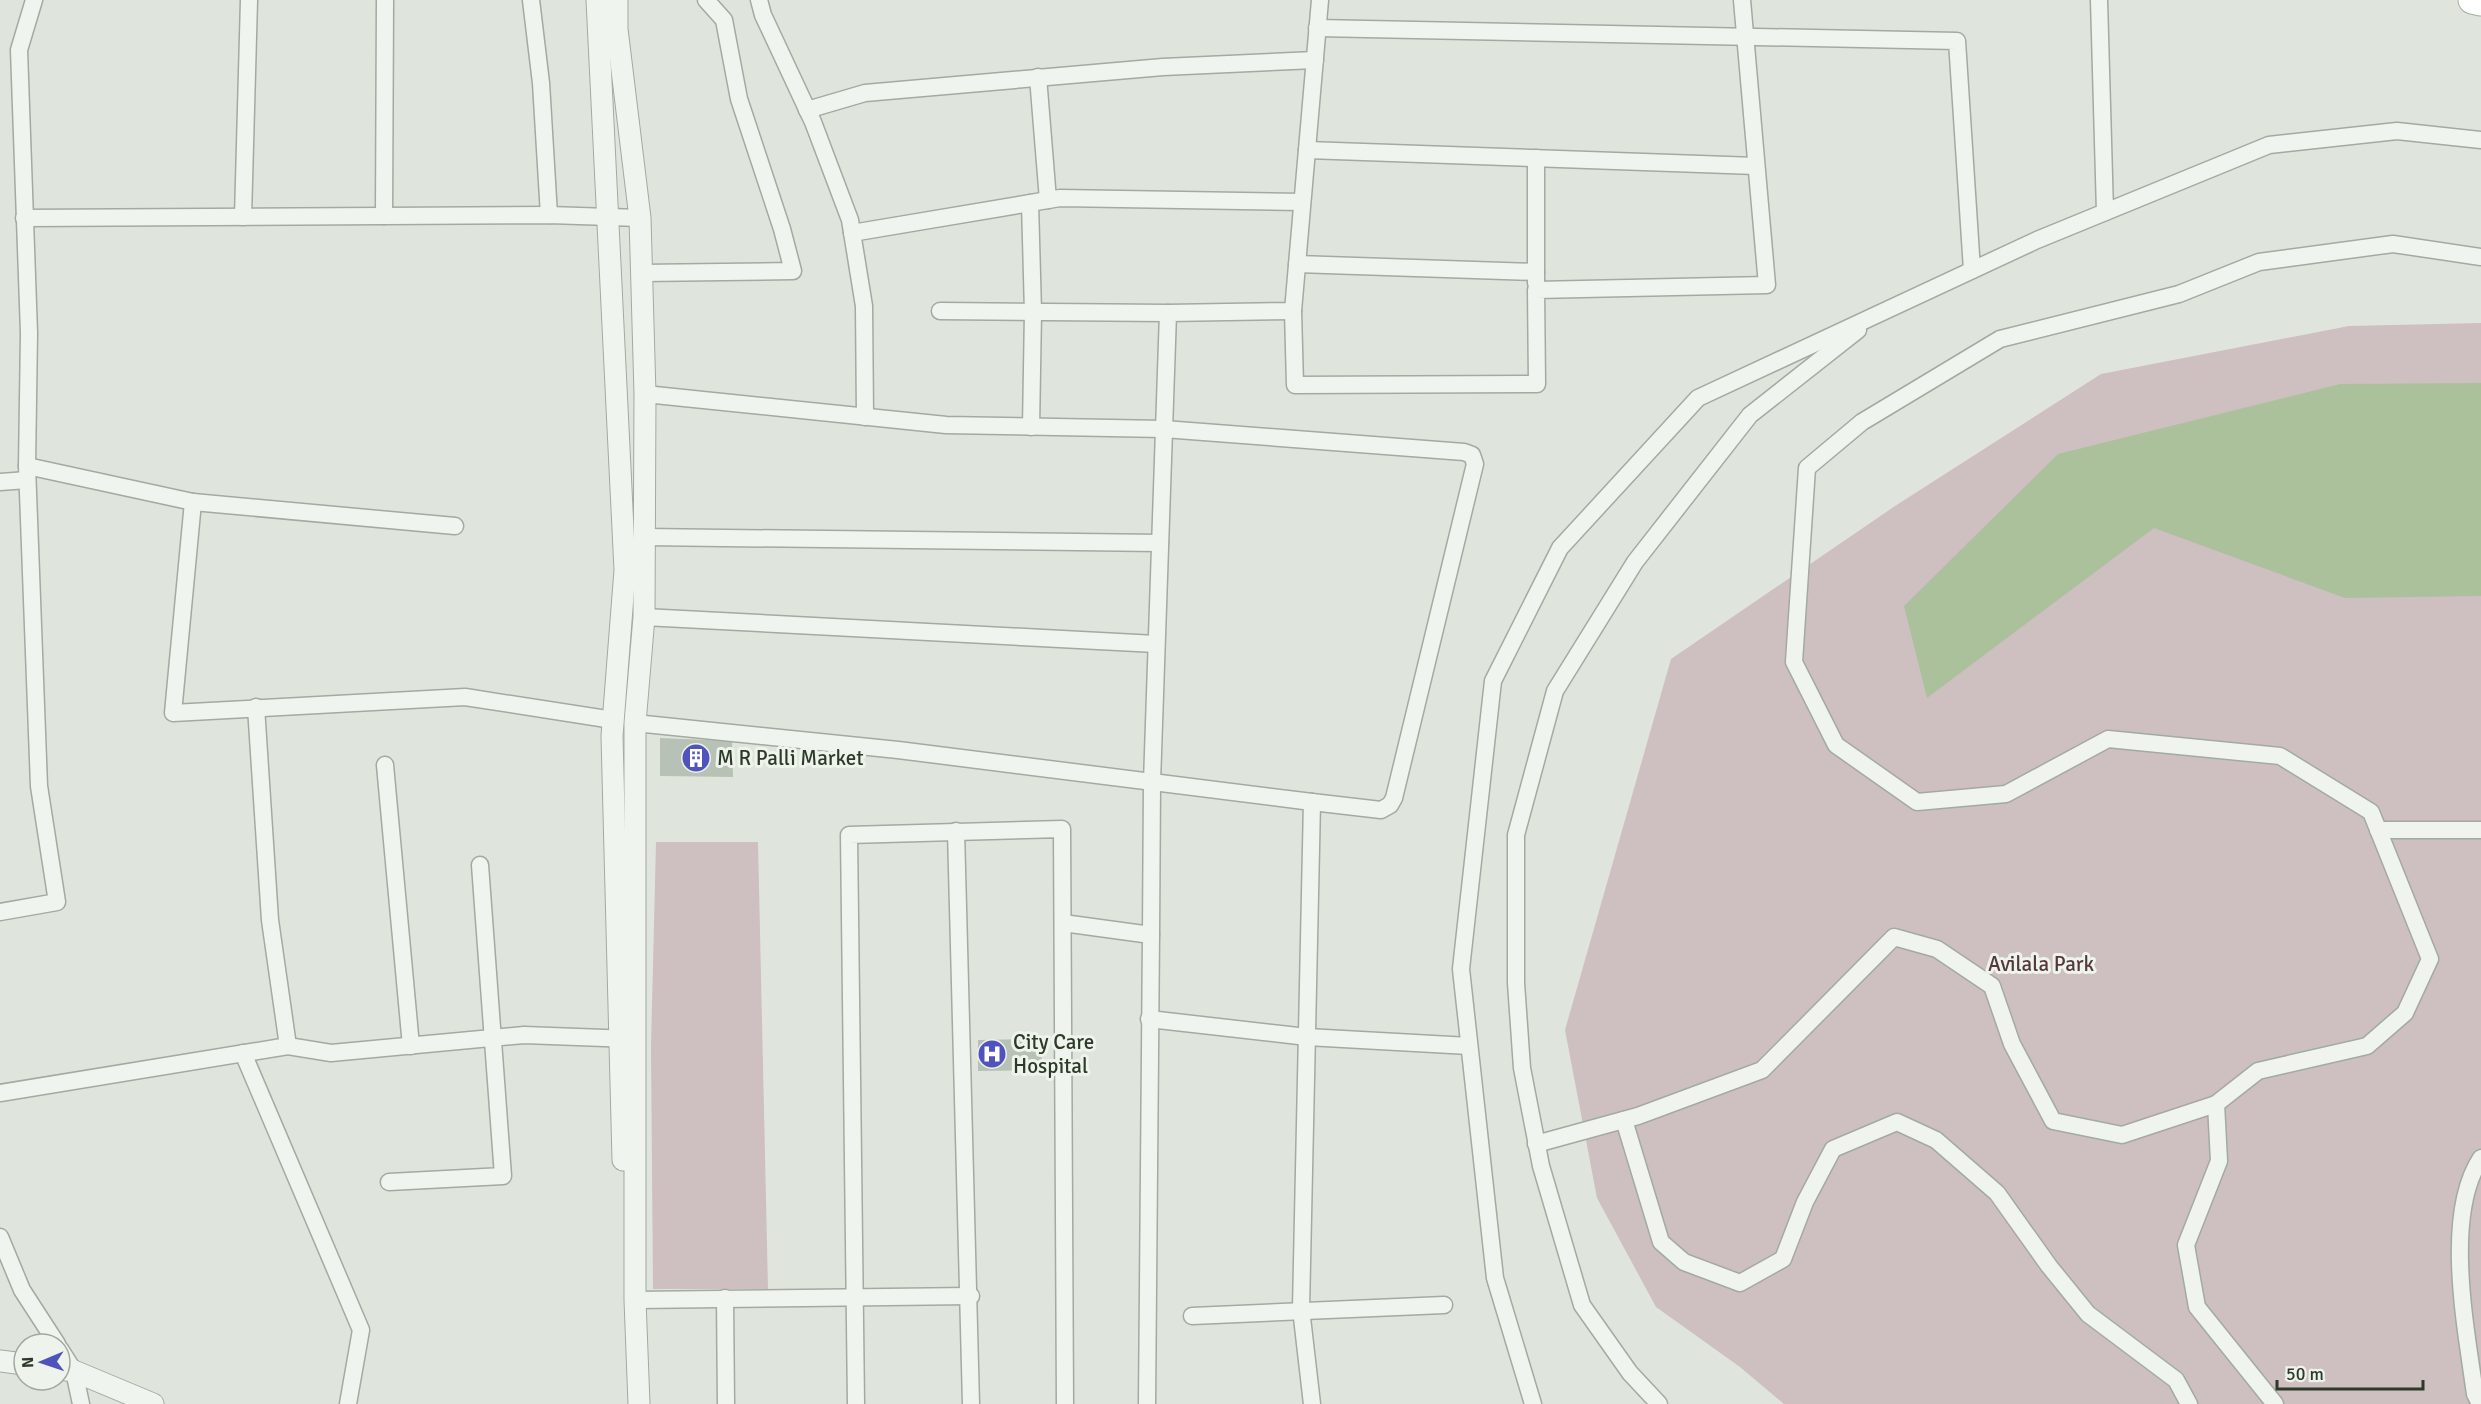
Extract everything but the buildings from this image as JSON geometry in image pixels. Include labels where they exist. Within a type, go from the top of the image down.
[{"type":"main road","points":[[2472,0],[2481,2]]},
{"type":"street","points":[[0,912],[57,902],[39,786],[27,473],[29,333],[19,50],[34,0]]},
{"type":"street","points":[[243,217],[249,0]]},
{"type":"street","points":[[384,216],[385,0]]},
{"type":"street","points":[[531,0],[541,83],[549,215]]},
{"type":"street","points":[[597,0],[625,570],[613,720],[628,1039],[639,1404]]},
{"type":"street","points":[[617,0],[617,29],[640,218],[645,394],[644,617],[635,723],[628,1039],[629,1404]]},
{"type":"street","points":[[641,273],[792,271],[782,229],[739,99],[724,20],[706,0]]},
{"type":"street","points":[[759,0],[807,110],[850,220],[864,306],[865,417]]},
{"type":"street","points":[[1320,0],[1293,311],[1295,385],[1537,384],[1536,158]]},
{"type":"street","points":[[1536,290],[1767,285],[1742,0]]},
{"type":"street","points":[[2099,0],[2105,212]]},
{"type":"street","points":[[1317,28],[1957,41],[1971,270]]},
{"type":"street","points":[[807,110],[865,93],[1163,67],[1315,60]]},
{"type":"street","points":[[1038,77],[1048,200]]},
{"type":"street","points":[[1533,1404],[1495,1278],[1461,969],[1492,681],[1560,548],[1698,398],[1971,270],[2105,212],[2270,145],[2397,131],[2481,140]]},
{"type":"street","points":[[1307,150],[1756,166]]},
{"type":"street","points":[[852,233],[1048,200],[1302,202]]},
{"type":"street","points":[[1030,203],[1033,312],[1031,426]]},
{"type":"street","points":[[24,218],[549,215],[640,218]]},
{"type":"street","points":[[1536,1144],[1624,1120],[1762,1070],[1894,937],[1937,950],[1992,986],[2012,1044],[2053,1121],[2122,1135],[2216,1104],[2258,1071],[2367,1046],[2405,1012],[2430,959],[2371,812],[2280,756],[2108,739],[2006,794],[1917,802],[1836,745],[1794,662],[1807,468],[1862,422],[2000,339],[2179,294],[2259,262],[2393,244],[2481,256]]},
{"type":"street","points":[[1297,264],[1536,272]]},
{"type":"street","points":[[940,311],[1168,313],[1293,311]]},
{"type":"street","points":[[1147,1404],[1152,782],[1168,313]]},
{"type":"street","points":[[1659,1404],[1630,1373],[1582,1305],[1536,1144],[1521,1058],[1516,982],[1516,835],[1555,691],[1635,562],[1750,415],[1881,313]]},
{"type":"street","points":[[635,723],[898,750],[1381,810],[1390,806],[1394,798],[1475,464],[1472,455],[1464,452],[1164,429],[946,425],[645,394]]},
{"type":"street","points":[[0,482],[27,473],[193,502],[454,526]]},
{"type":"street","points":[[193,502],[173,713],[256,706],[465,697],[613,720]]},
{"type":"street","points":[[644,537],[1160,543]]},
{"type":"street","points":[[644,617],[1156,644]]},
{"type":"street","points":[[256,706],[270,920],[288,1046]]},
{"type":"street","points":[[385,765],[411,1046]]},
{"type":"street","points":[[1311,1404],[1301,1309],[1312,802]]},
{"type":"street","points":[[856,1404],[849,835],[1062,829],[1065,1404]]},
{"type":"street","points":[[2378,830],[2481,830]]},
{"type":"street","points":[[956,831],[972,1404]]},
{"type":"street","points":[[388,1182],[503,1176],[480,865]]},
{"type":"street","points":[[1063,923],[1151,935]]},
{"type":"street","points":[[1149,1019],[1307,1037],[1469,1046]]},
{"type":"street","points":[[0,1093],[288,1046],[331,1053],[524,1035],[628,1039]]},
{"type":"street","points":[[243,1053],[361,1330],[348,1404]]},
{"type":"street","points":[[2216,1104],[2219,1161],[2186,1245],[2197,1307],[2275,1404]]},
{"type":"street","points":[[1624,1120],[1660,1242],[1684,1262],[1740,1283],[1783,1259],[1805,1202],[1833,1149],[1897,1122],[1936,1140],[1997,1193],[2049,1266],[2088,1314],[2176,1380],[2189,1404]]},
{"type":"street","points":[[2480,1404],[2475,1394],[2463,1306],[2459,1241],[2470,1175],[2481,1158]]},
{"type":"street","points":[[0,1237],[22,1290],[49,1332]]},
{"type":"street","points":[[635,1300],[970,1296]]},
{"type":"street","points":[[725,1298],[726,1404]]},
{"type":"street","points":[[1192,1316],[1301,1309],[1444,1305]]},
{"type":"street","points":[[72,1372],[153,1404]]},
{"type":"street","points":[[72,1382],[81,1404]]},
{"type":"green space","name":"Avilala Park","points":[[2481,323],[2481,1404],[1784,1404],[1740,1367],[1656,1307],[1597,1198],[1565,1030],[1671,659],[1895,506],[2101,374],[2349,326]]},
{"type":"green space","points":[[656,842],[758,842],[768,1289],[653,1289],[651,1047]]},
{"type":"shaded area","points":[[2481,383],[2481,596],[2345,598],[2154,528],[1927,698],[1904,606],[2058,454],[2340,384]]},
{"type":"place","name":"M R Palli Market","points":[[696,758]]},
{"type":"place","name":"City Care Hospital","points":[[992,1054]]}]
